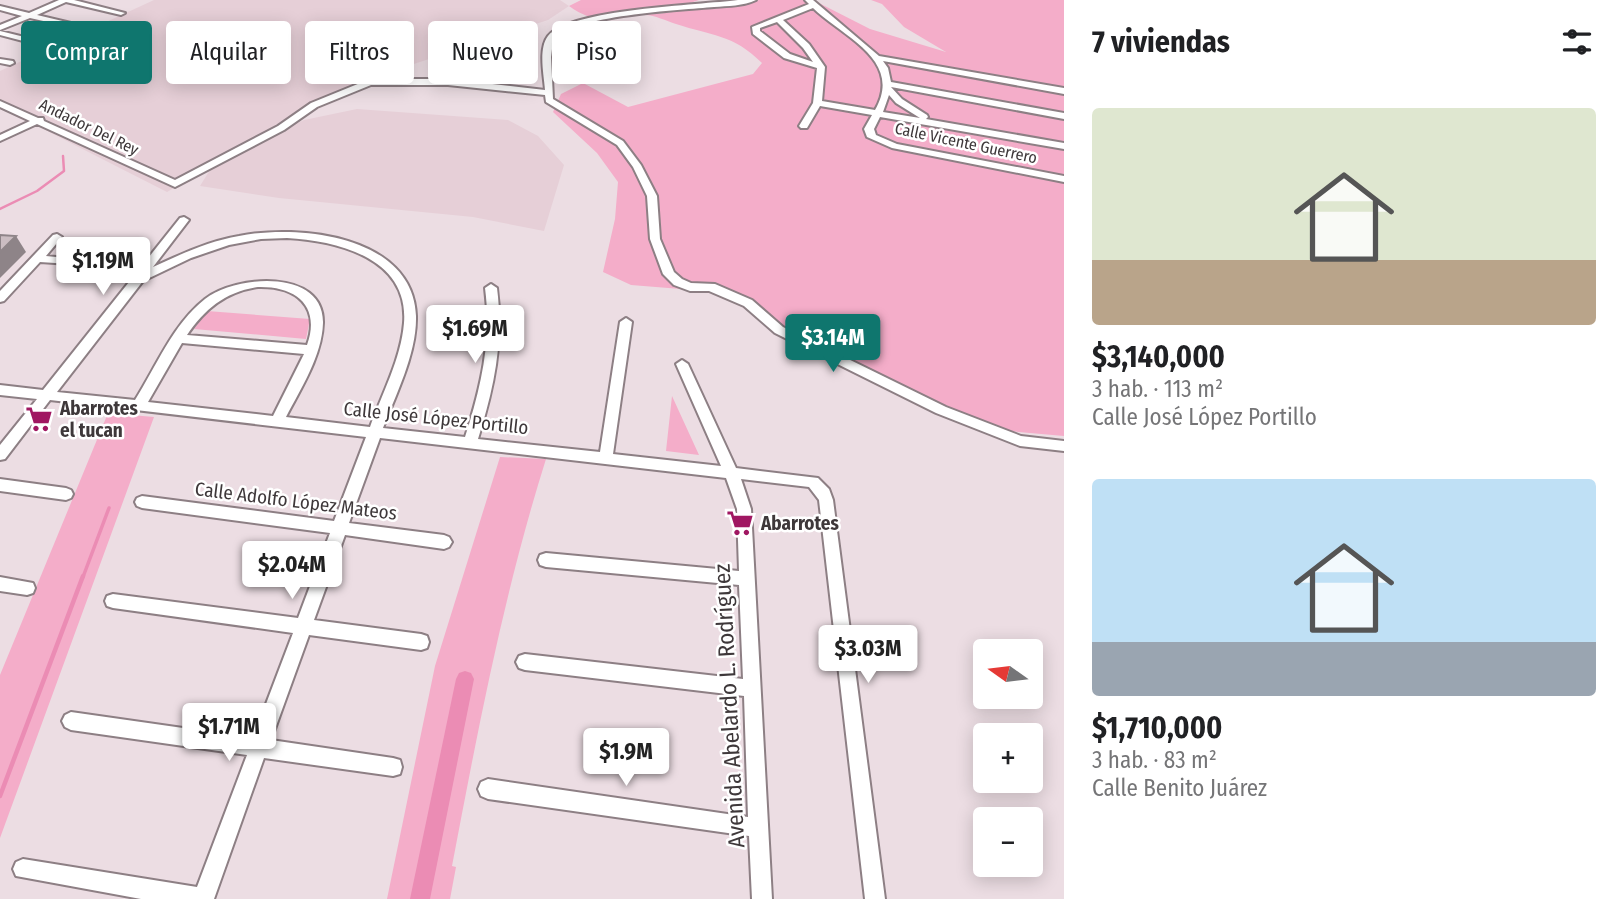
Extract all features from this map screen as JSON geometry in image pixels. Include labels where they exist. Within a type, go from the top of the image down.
[{"type":"street","points":[[0,30],[65,0],[121,13]]},
{"type":"street","points":[[752,0],[628,14],[581,22],[557,32],[550,37],[547,48],[549,100],[620,143],[638,167],[652,196],[654,239],[668,274],[678,282],[690,287],[711,287],[748,303],[779,330],[941,410],[1020,441],[1064,446]]},
{"type":"street","points":[[821,67],[787,56],[757,32],[756,27],[811,2],[879,58],[1064,91]]},
{"type":"street","points":[[0,8],[53,21]]},
{"type":"street","points":[[778,19],[806,46],[821,67],[817,103],[804,126]]},
{"type":"street","points":[[0,30],[21,37]]},
{"type":"street","points":[[879,58],[888,87],[899,102],[939,122]]},
{"type":"street","points":[[0,61],[10,63]]},
{"type":"street","name":"Andador Del Rey","points":[[0,104],[40,120],[164,181],[180,183],[281,128],[314,105],[370,82],[448,82],[550,93]]},
{"type":"street","points":[[888,87],[1064,116]]},
{"type":"street","name":"Calle Vicente Guerrero","points":[[888,87],[881,112],[869,129],[870,134],[895,146],[1064,179]]},
{"type":"street","points":[[817,103],[939,122],[1064,146]]},
{"type":"street","points":[[0,138],[40,120]]},
{"type":"street","points":[[0,455],[184,220]]},
{"type":"street","points":[[23,869],[203,899],[403,354],[409,328],[409,307],[398,280],[377,257],[322,237],[289,234],[257,236],[197,251],[139,278]]},
{"type":"street","points":[[0,298],[57,237]]},
{"type":"street","points":[[37,258],[96,264]]},
{"type":"street","points":[[139,405],[194,317],[210,300],[237,288],[266,283],[292,286],[311,297],[319,312],[311,350],[278,420]]},
{"type":"street","points":[[470,442],[495,354],[496,318],[491,288]]},
{"type":"street","points":[[606,457],[626,322]]},
{"type":"street","points":[[180,339],[311,350]]},
{"type":"street","name":"Avenida Abelardo L. Rodríguez","points":[[682,364],[730,470],[744,509],[762,899]]},
{"type":"street","name":"Calle José López Portillo","points":[[0,390],[803,478],[819,487],[825,500],[875,899]]},
{"type":"street","points":[[0,485],[66,494]]},
{"type":"street","name":"Calle Adolfo López Mateos","points":[[142,502],[444,542]]},
{"type":"street","points":[[546,560],[748,579]]},
{"type":"street","points":[[0,584],[27,588]]},
{"type":"street","points":[[113,601],[421,642]]},
{"type":"street","points":[[525,662],[753,689]]},
{"type":"street","points":[[71,721],[393,767]]},
{"type":"street","points":[[488,789],[759,828]]},
{"type":"shaded area","points":[[154,0],[560,0],[569,6],[538,23],[538,21],[428,21],[428,59],[414,64],[414,21],[305,21],[305,84],[357,84],[319,102],[246,147],[304,120],[357,109],[508,120],[538,136],[564,165],[544,231],[473,217],[279,198],[200,186],[213,165],[167,192],[0,107],[0,71],[21,61],[21,84],[152,84],[152,21],[108,21]]},
{"type":"shaded area","points":[[581,0],[699,0],[657,14],[760,0],[813,0],[870,29],[946,52],[904,27],[882,4],[871,0],[1064,0],[1064,436],[986,429],[778,327],[718,292],[631,285],[603,272],[615,219],[618,182],[597,153],[553,112],[561,94],[585,84],[628,107],[753,74],[762,63],[732,41],[657,17],[590,17],[569,6]]},
{"type":"shaded area","points":[[207,311],[310,319],[306,339],[194,329]]},
{"type":"shaded area","points":[[672,396],[699,455],[666,451]]},
{"type":"shaded area","points":[[108,413],[154,417],[0,838],[0,675]]},
{"type":"shaded area","points":[[500,457],[546,459],[517,559],[493,661],[452,866],[456,867],[450,899],[387,899],[435,666]]},
{"type":"building","points":[[0,235],[16,236],[0,252]]},
{"type":"waterway","points":[[0,209],[37,191],[64,171],[63,156]]},
{"type":"waterway","points":[[83,577],[109,508]]},
{"type":"waterway","points":[[0,796],[83,576]]},
{"type":"waterway","points":[[420,899],[465,679]]},
{"type":"place","name":"Abarrotes el tucan","points":[[39,419]]},
{"type":"place","name":"Abarrotes","points":[[740,523]]}]
